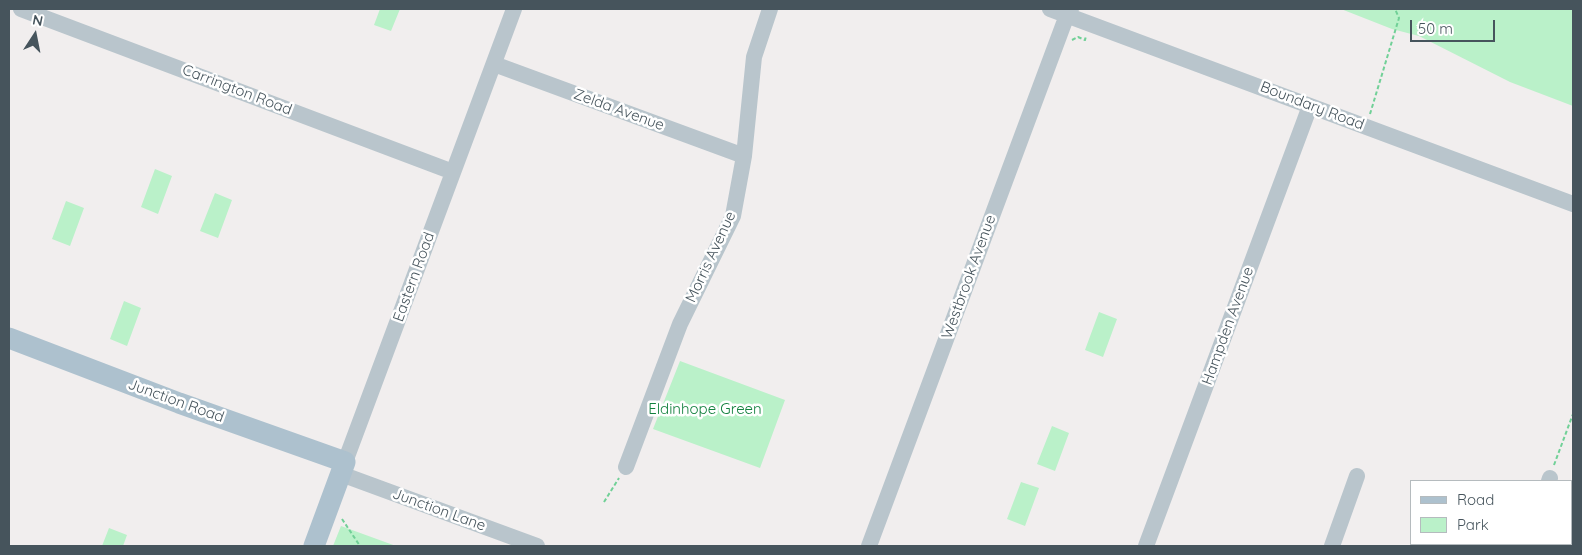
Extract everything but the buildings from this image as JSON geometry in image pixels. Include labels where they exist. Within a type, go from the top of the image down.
[{"type":"main road","name":"Junction Road","points":[[9,338],[343,468]]},
{"type":"main road","name":"Eastern Road","points":[[314,546],[343,468]]},
{"type":"street","name":"Carrington Road","points":[[21,9],[453,172]]},
{"type":"street","name":"Eastern Road","points":[[343,468],[514,9]]},
{"type":"street","name":"Morris Avenue","points":[[626,467],[680,324],[733,216],[744,156],[754,57],[770,9]]},
{"type":"street","name":"Boundary Road","points":[[1050,9],[1069,12],[1310,106],[1573,204]]},
{"type":"street","name":"Westbrook Avenue","points":[[868,546],[1069,12]]},
{"type":"street","name":"Zelda Avenue","points":[[494,64],[744,156]]},
{"type":"street","name":"Hampden Avenue","points":[[1146,546],[1310,106]]},
{"type":"street","name":"Junction Lane","points":[[343,468],[380,488],[537,546]]},
{"type":"street","points":[[1332,546],[1357,476]]},
{"type":"path","points":[[1366,127],[1399,18],[1395,9]]},
{"type":"path","points":[[1549,480],[1573,414]]},
{"type":"path","points":[[604,502],[626,467]]},
{"type":"path","points":[[342,519],[360,546]]},
{"type":"green space","points":[[380,9],[400,9],[391,31],[374,25]]},
{"type":"green space","points":[[1341,9],[1573,9],[1573,106],[1510,82],[1419,36],[1392,29]]},
{"type":"green space","points":[[155,169],[172,176],[158,214],[141,207]]},
{"type":"green space","points":[[215,193],[232,200],[218,238],[200,231]]},
{"type":"green space","points":[[66,201],[84,208],[70,246],[52,239]]},
{"type":"green space","points":[[124,301],[141,308],[127,346],[110,339]]},
{"type":"green space","points":[[1099,312],[1117,319],[1103,357],[1085,350]]},
{"type":"green space","name":"Eldinhope Green","points":[[680,361],[785,400],[760,468],[653,429]]},
{"type":"green space","points":[[1052,426],[1069,433],[1055,471],[1037,464]]},
{"type":"green space","points":[[1021,482],[1039,488],[1025,526],[1007,519]]},
{"type":"green space","points":[[341,526],[396,546],[333,546]]},
{"type":"green space","points":[[109,528],[127,535],[123,546],[102,546]]}]
